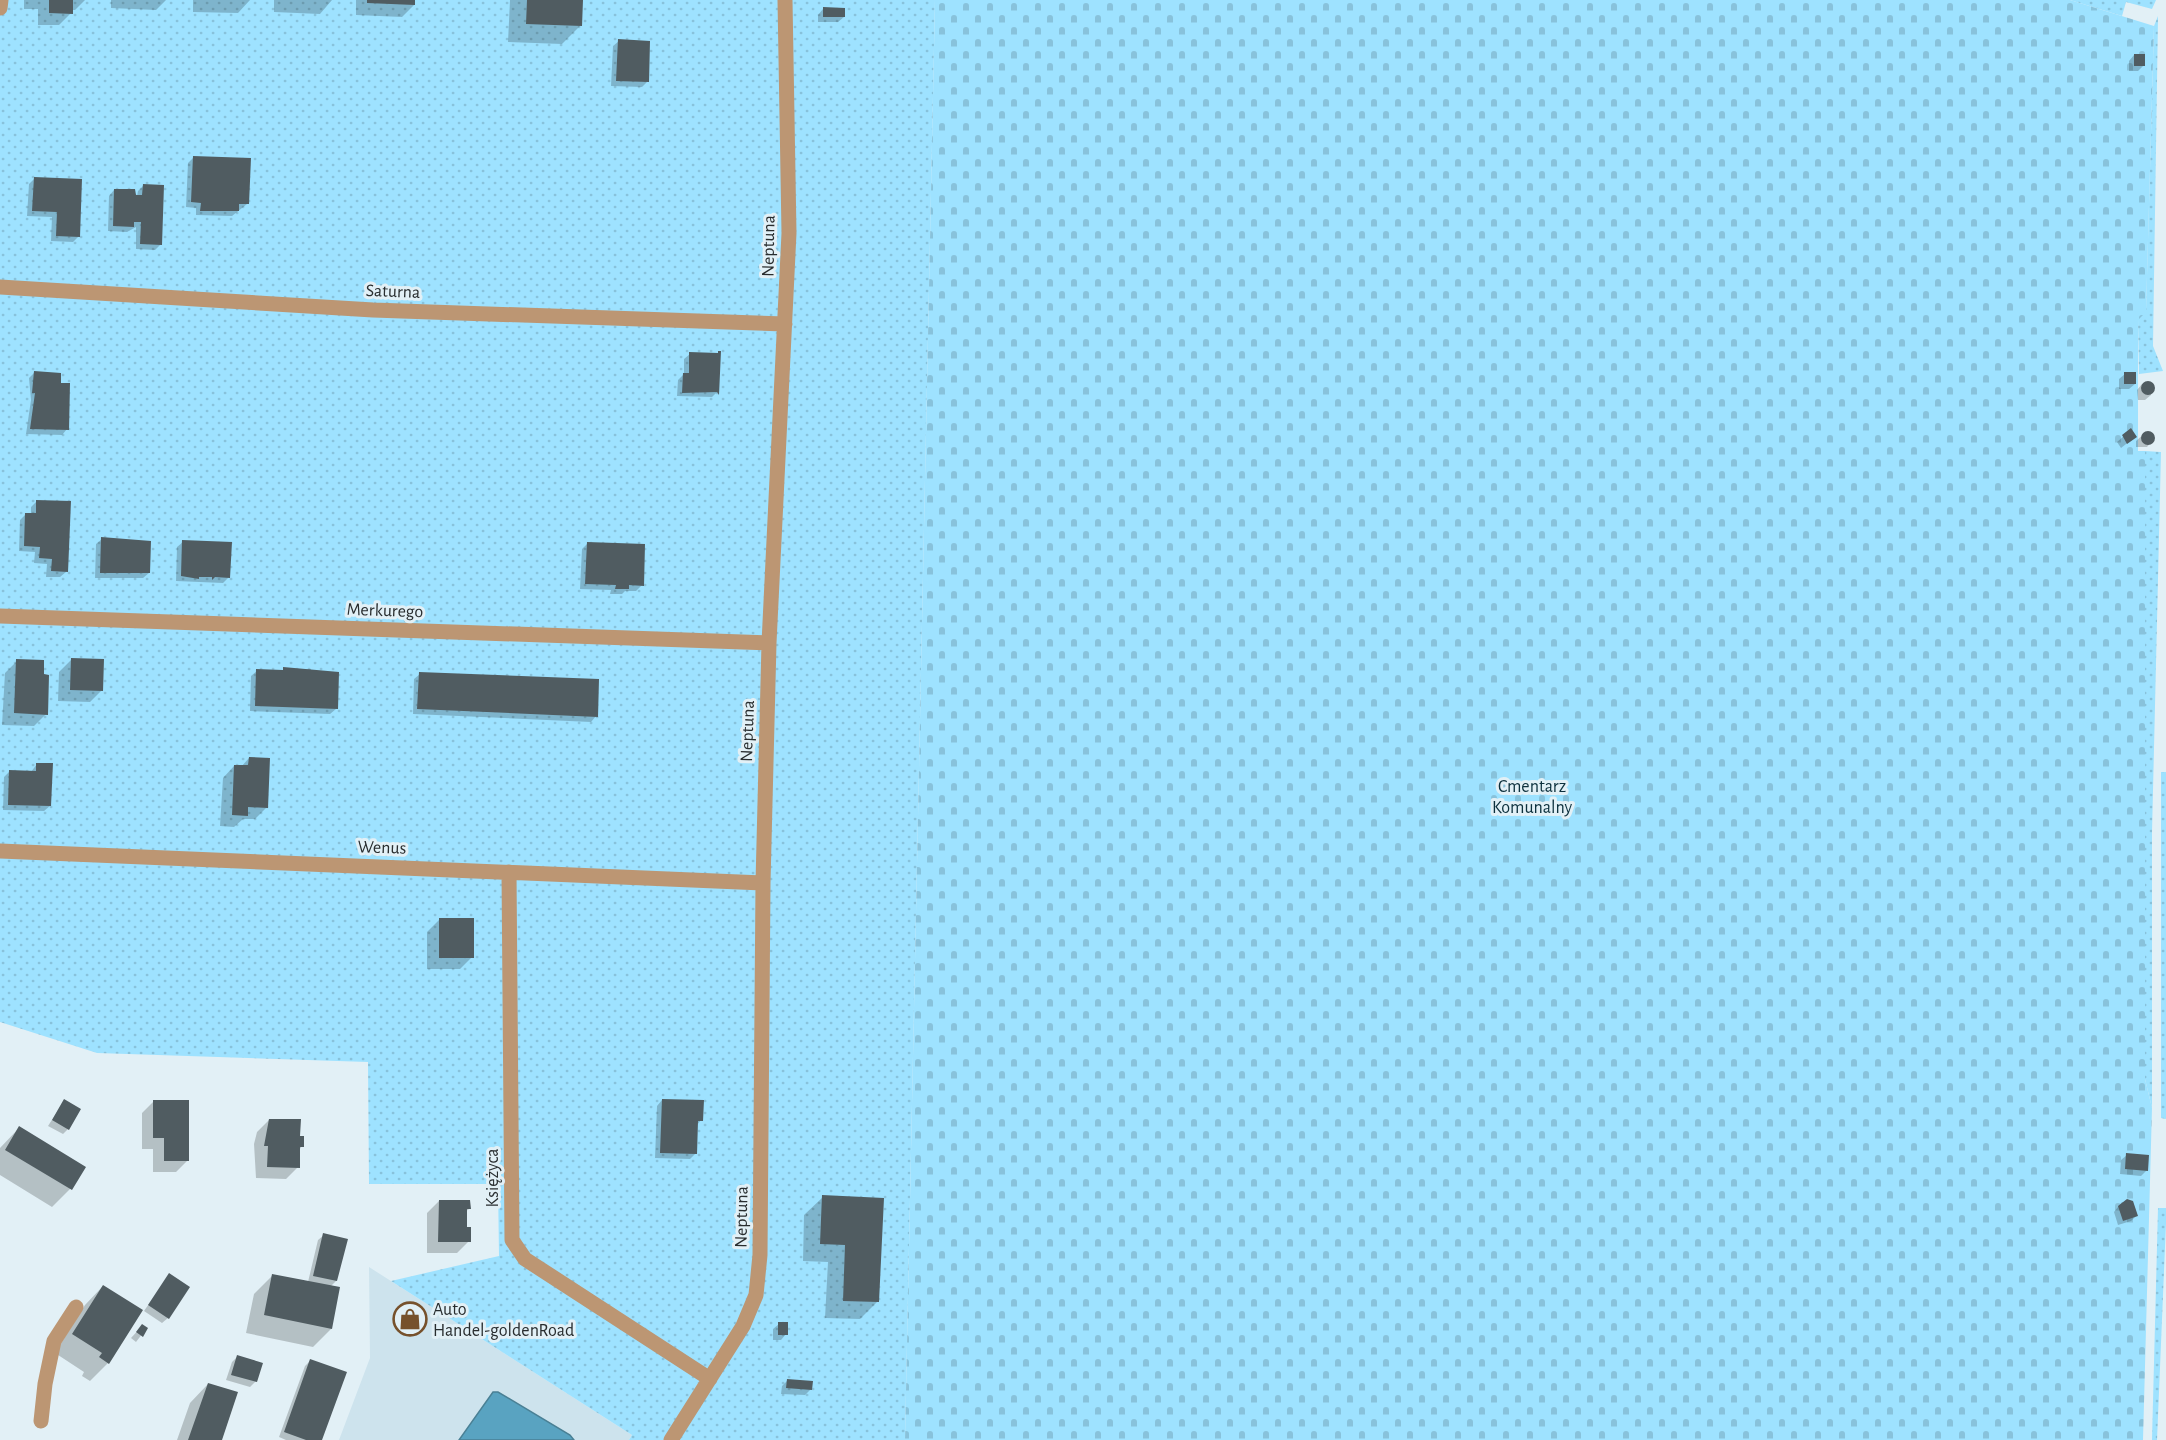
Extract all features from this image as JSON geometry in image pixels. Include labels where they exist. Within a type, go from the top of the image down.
[{"type":"street","points":[[0,8],[1,0]]},
{"type":"street","name":"Neptuna","points":[[671,1440],[743,1326],[756,1294],[759,1265],[763,883],[769,643],[789,233],[784,49],[785,0]]},
{"type":"street","name":"Saturna","points":[[0,287],[373,310],[785,324]]},
{"type":"street","name":"Merkurego","points":[[0,616],[769,643]]},
{"type":"street","name":"Wenus","points":[[0,852],[763,883]]},
{"type":"street","name":"Księżyca","points":[[509,872],[512,1240],[525,1259],[710,1379]]},
{"type":"street","points":[[41,1421],[45,1384],[54,1341],[76,1307]]},
{"type":"shaded area","name":"Auto Handel-goldenRoad","points":[[369,1267],[632,1435],[629,1440],[339,1440],[370,1358]]},
{"type":"shaded area","points":[[493,1392],[498,1392],[570,1435],[574,1440],[459,1440]]},
{"type":"green space","points":[[0,0],[935,0],[905,1440],[629,1440],[632,1435],[391,1281],[499,1256],[498,1184],[369,1184],[368,1062],[97,1053],[0,1022]]},
{"type":"green space","name":"Cmentarz Komunalny","points":[[935,0],[2070,0],[2154,26],[2146,312],[2138,320],[2138,451],[2145,451],[2145,1079],[2152,1108],[2143,1440],[905,1440]]},
{"type":"green space","points":[[2070,0],[2156,0],[2152,9],[2126,2],[2122,16]]},
{"type":"green space","points":[[2158,16],[2153,346],[2163,371],[2139,374],[2138,319],[2146,311],[2154,26]]},
{"type":"green space","points":[[2145,451],[2161,452],[2152,833],[2152,1108],[2145,1079]]},
{"type":"green space","points":[[2161,772],[2166,772],[2166,1119],[2161,1118]]},
{"type":"green space","points":[[2158,1208],[2166,1208],[2166,1223],[2157,1440],[2152,1440]]},
{"type":"building","points":[[49,0],[73,0],[73,14],[49,13]]},
{"type":"building","points":[[367,0],[415,0],[415,5],[367,3]]},
{"type":"building","points":[[527,0],[583,0],[582,26],[526,24]]},
{"type":"building","points":[[823,7],[845,8],[845,17],[823,17]]},
{"type":"building","points":[[618,39],[650,41],[649,82],[616,81]]},
{"type":"building","points":[[2134,54],[2145,54],[2145,66],[2134,66]]},
{"type":"building","points":[[193,156],[251,158],[249,204],[239,204],[239,211],[200,211],[201,203],[191,202]]},
{"type":"building","points":[[34,177],[82,179],[80,237],[56,236],[57,212],[32,211]]},
{"type":"building","points":[[143,184],[164,185],[162,245],[140,244],[141,222],[134,222],[134,227],[113,226],[114,189],[135,189],[136,195],[142,195]]},
{"type":"building","points":[[721,351],[719,395],[717,392],[682,393],[683,373],[689,373],[689,352],[718,353]]},
{"type":"building","points":[[34,371],[61,373],[61,383],[70,383],[69,430],[30,429],[35,393],[32,393]]},
{"type":"building","points":[[2124,372],[2136,372],[2136,384],[2124,384]]},
{"type":"building","points":[[2145,381],[2151,381],[2155,388],[2151,395],[2145,395],[2141,391],[2141,385]]},
{"type":"building","points":[[2131,428],[2137,437],[2127,444],[2122,435]]},
{"type":"building","points":[[2148,431],[2153,433],[2155,438],[2153,443],[2148,445],[2143,443],[2141,438],[2143,433]]},
{"type":"building","points":[[36,500],[71,501],[68,572],[51,571],[52,559],[39,558],[40,547],[24,546],[25,513],[36,513]]},
{"type":"building","points":[[101,537],[151,541],[150,573],[100,573]]},
{"type":"building","points":[[182,540],[232,542],[230,578],[215,577],[212,580],[212,577],[199,577],[199,579],[181,576]]},
{"type":"building","points":[[587,542],[645,544],[644,586],[629,585],[629,589],[615,589],[616,585],[585,584]]},
{"type":"building","points":[[71,658],[104,659],[103,691],[70,690]]},
{"type":"building","points":[[16,659],[44,660],[44,674],[49,675],[48,715],[14,713]]},
{"type":"building","points":[[283,667],[339,672],[338,709],[255,706],[256,669],[283,670]]},
{"type":"building","points":[[419,672],[599,679],[598,717],[417,709]]},
{"type":"building","points":[[249,757],[270,758],[268,808],[248,807],[248,816],[232,815],[234,765],[248,765]]},
{"type":"building","points":[[36,763],[53,763],[51,806],[8,805],[9,770],[36,771]]},
{"type":"building","points":[[439,918],[474,918],[474,958],[439,958]]},
{"type":"building","points":[[64,1099],[81,1109],[69,1130],[52,1120]]},
{"type":"building","points":[[662,1099],[704,1100],[703,1121],[698,1121],[697,1154],[660,1153]]},
{"type":"building","points":[[153,1100],[189,1100],[189,1161],[164,1161],[164,1138],[153,1138]]},
{"type":"building","points":[[269,1119],[301,1119],[300,1136],[304,1136],[304,1147],[300,1147],[300,1168],[267,1167],[268,1146],[264,1146]]},
{"type":"building","points":[[19,1126],[86,1167],[72,1190],[5,1150]]},
{"type":"building","points":[[2126,1153],[2149,1155],[2148,1171],[2125,1169]]},
{"type":"building","points":[[822,1195],[884,1198],[879,1302],[843,1301],[845,1245],[820,1244]]},
{"type":"building","points":[[2127,1199],[2133,1201],[2138,1216],[2123,1221],[2118,1206]]},
{"type":"building","points":[[439,1200],[470,1200],[471,1209],[467,1209],[467,1227],[471,1227],[471,1242],[438,1242]]},
{"type":"building","points":[[323,1233],[348,1239],[337,1281],[313,1276]]},
{"type":"building","points":[[169,1273],[190,1287],[169,1319],[148,1305]]},
{"type":"building","points":[[272,1274],[340,1287],[332,1329],[264,1315]]},
{"type":"building","points":[[103,1285],[143,1310],[109,1364],[99,1357],[102,1353],[72,1334]]},
{"type":"building","points":[[778,1322],[788,1322],[788,1335],[778,1335]]},
{"type":"building","points":[[142,1324],[148,1328],[143,1337],[136,1332]]},
{"type":"building","points":[[237,1355],[263,1363],[257,1382],[231,1375]]},
{"type":"building","points":[[310,1359],[347,1372],[322,1440],[306,1440],[284,1432]]},
{"type":"building","points":[[787,1379],[813,1381],[812,1390],[786,1388]]},
{"type":"building","points":[[208,1383],[238,1392],[222,1440],[188,1440]]},
{"type":"place","name":"Auto Handel-goldenRoad","points":[[410,1319]]}]
